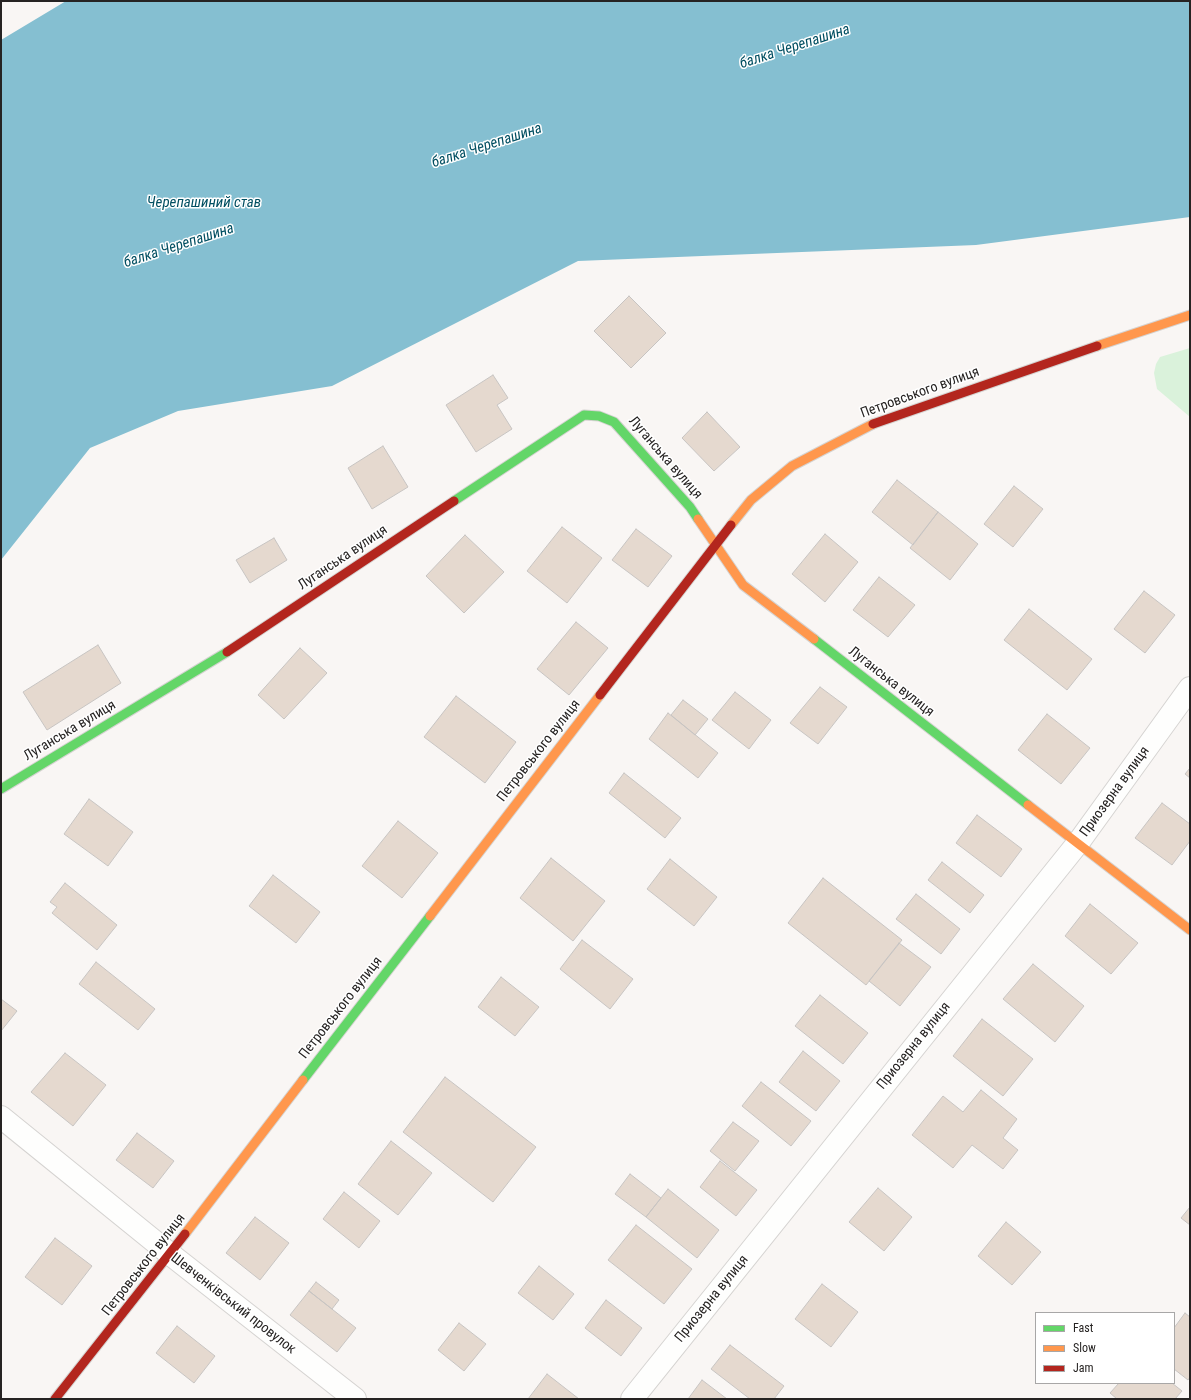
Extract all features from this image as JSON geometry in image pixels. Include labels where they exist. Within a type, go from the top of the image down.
[{"type":"main road","name":"Петровського вулиця","points":[[55,1399],[170,1254],[715,544],[751,500],[792,466],[880,420],[1190,315]]},
{"type":"main road","name":"Луганська вулиця","points":[[1,789],[212,662],[584,415],[600,416],[614,422],[690,507],[743,585],[1190,930]]},
{"type":"street","name":"Приозерна вулиця","points":[[632,1399],[1078,843],[1190,688]]},
{"type":"street","name":"Шевченківський провулок","points":[[1,1117],[170,1254],[355,1399]]},
{"type":"green space","points":[[1190,348],[1190,417],[1157,389],[1154,373],[1156,364],[1160,357]]},
{"type":"water","name":"Черепашиний став","points":[[66,1],[1190,1],[1190,217],[976,245],[578,261],[332,386],[178,411],[90,448],[1,560],[1,40]]},
{"type":"building","points":[[629,296],[666,333],[631,368],[594,331]]},
{"type":"building","points":[[493,375],[508,398],[497,405],[512,429],[476,452],[446,405]]},
{"type":"building","points":[[707,412],[740,447],[714,471],[682,438]]},
{"type":"building","points":[[383,446],[408,487],[372,509],[348,468]]},
{"type":"building","points":[[897,480],[938,512],[913,545],[872,512]]},
{"type":"building","points":[[1014,486],[1043,509],[1013,547],[984,524]]},
{"type":"building","points":[[938,512],[978,544],[950,580],[910,548]]},
{"type":"building","points":[[562,527],[602,558],[567,603],[527,571]]},
{"type":"building","points":[[636,529],[672,556],[648,587],[612,560]]},
{"type":"building","points":[[825,534],[858,562],[825,602],[792,574]]},
{"type":"building","points":[[465,535],[504,572],[464,613],[426,576]]},
{"type":"building","points":[[274,538],[287,560],[250,583],[236,560]]},
{"type":"building","points":[[879,577],[915,605],[888,637],[853,610]]},
{"type":"building","points":[[1144,591],[1175,615],[1145,653],[1114,629]]},
{"type":"building","points":[[1029,609],[1092,659],[1067,690],[1004,640]]},
{"type":"building","points":[[576,622],[608,648],[569,695],[537,669]]},
{"type":"building","points":[[98,645],[121,683],[47,730],[23,692]]},
{"type":"building","points":[[300,648],[327,673],[284,719],[258,695]]},
{"type":"building","points":[[820,687],[847,707],[818,744],[790,723]]},
{"type":"building","points":[[735,692],[771,720],[749,749],[712,720]]},
{"type":"building","points":[[456,696],[516,742],[485,783],[424,737]]},
{"type":"building","points":[[683,700],[708,719],[695,735],[671,715]]},
{"type":"building","points":[[668,713],[718,753],[698,778],[649,739]]},
{"type":"building","points":[[1047,714],[1090,748],[1061,784],[1018,750]]},
{"type":"building","points":[[1190,768],[1190,778],[1185,774]]},
{"type":"building","points":[[624,773],[681,818],[665,838],[609,793]]},
{"type":"building","points":[[89,799],[133,832],[108,866],[64,834]]},
{"type":"building","points":[[1162,803],[1190,824],[1190,841],[1172,865],[1135,838]]},
{"type":"building","points":[[977,815],[1022,849],[1001,877],[956,843]]},
{"type":"building","points":[[398,821],[438,853],[402,898],[362,866]]},
{"type":"building","points":[[551,858],[605,901],[573,941],[520,898]]},
{"type":"building","points":[[670,859],[717,897],[694,926],[647,889]]},
{"type":"building","points":[[942,862],[984,895],[970,913],[928,880]]},
{"type":"building","points":[[273,875],[320,912],[296,943],[249,906]]},
{"type":"building","points":[[823,878],[902,940],[866,985],[788,923]]},
{"type":"building","points":[[65,883],[117,925],[97,950],[52,913],[57,907],[50,902]]},
{"type":"building","points":[[916,894],[960,929],[941,954],[896,919]]},
{"type":"building","points":[[1090,904],[1138,943],[1111,974],[1065,936]]},
{"type":"building","points":[[582,940],[633,979],[610,1009],[560,969]]},
{"type":"building","points":[[899,943],[931,967],[900,1006],[869,981]]},
{"type":"building","points":[[96,962],[155,1009],[138,1030],[79,984]]},
{"type":"building","points":[[1033,964],[1084,1006],[1055,1042],[1003,999]]},
{"type":"building","points":[[501,977],[539,1007],[515,1036],[478,1007]]},
{"type":"building","points":[[820,995],[868,1033],[843,1064],[795,1026]]},
{"type":"building","points":[[1,999],[17,1011],[1,1031]]},
{"type":"building","points":[[982,1019],[1033,1059],[1003,1096],[953,1056]]},
{"type":"building","points":[[803,1051],[840,1081],[816,1111],[779,1082]]},
{"type":"building","points":[[65,1053],[106,1085],[73,1126],[31,1092]]},
{"type":"building","points":[[445,1077],[536,1147],[493,1202],[403,1132]]},
{"type":"building","points":[[761,1082],[811,1121],[791,1146],[742,1106]]},
{"type":"building","points":[[981,1090],[1017,1119],[1003,1138],[1018,1150],[1003,1169],[972,1145],[953,1168],[912,1135],[943,1096],[963,1112]]},
{"type":"building","points":[[733,1122],[759,1141],[735,1171],[710,1151]]},
{"type":"building","points":[[137,1133],[174,1161],[153,1188],[116,1160]]},
{"type":"building","points":[[391,1141],[432,1173],[398,1215],[358,1184]]},
{"type":"building","points":[[720,1161],[757,1190],[736,1216],[700,1187]]},
{"type":"building","points":[[630,1174],[661,1198],[646,1217],[615,1194]]},
{"type":"building","points":[[878,1188],[912,1217],[884,1251],[849,1222]]},
{"type":"building","points":[[668,1189],[719,1230],[697,1258],[646,1217]]},
{"type":"building","points":[[344,1192],[380,1221],[359,1248],[323,1219]]},
{"type":"building","points":[[1190,1207],[1190,1225],[1181,1218]]},
{"type":"building","points":[[255,1217],[289,1243],[260,1280],[226,1253]]},
{"type":"building","points":[[1006,1222],[1041,1252],[1012,1285],[978,1256]]},
{"type":"building","points":[[636,1225],[692,1269],[664,1304],[608,1260]]},
{"type":"building","points":[[55,1238],[92,1266],[62,1305],[25,1277]]},
{"type":"building","points":[[539,1266],[574,1294],[553,1320],[518,1293]]},
{"type":"building","points":[[316,1282],[339,1300],[332,1309],[309,1291]]},
{"type":"building","points":[[822,1284],[858,1312],[831,1347],[795,1319]]},
{"type":"building","points":[[309,1291],[356,1328],[337,1352],[290,1315]]},
{"type":"building","points":[[606,1300],[642,1328],[621,1356],[585,1328]]},
{"type":"building","points":[[1185,1313],[1190,1317],[1190,1377],[1188,1380],[1175,1370],[1175,1327]]},
{"type":"building","points":[[459,1323],[486,1344],[464,1371],[438,1350]]},
{"type":"building","points":[[177,1326],[215,1356],[194,1383],[156,1353]]},
{"type":"building","points":[[730,1345],[784,1386],[774,1399],[750,1399],[711,1369]]},
{"type":"building","points":[[547,1374],[579,1399],[528,1399]]},
{"type":"building","points":[[702,1380],[727,1399],[688,1399]]},
{"type":"building","points":[[1118,1384],[1173,1384],[1182,1391],[1175,1399],[1117,1399],[1110,1393]]},
{"type":"traffic: fast","points":[[454,501],[584,415],[599,416],[614,422],[690,507],[698,519]]},
{"type":"traffic: fast","points":[[814,639],[1028,805]]},
{"type":"traffic: fast","points":[[1,789],[227,652]]},
{"type":"traffic: fast","points":[[303,1080],[430,916]]},
{"type":"traffic: slow","points":[[1097,346],[1190,315]]},
{"type":"traffic: slow","points":[[731,525],[751,500],[792,466],[873,424]]},
{"type":"traffic: slow","points":[[698,519],[743,585],[814,639]]},
{"type":"traffic: slow","points":[[430,916],[600,695]]},
{"type":"traffic: slow","points":[[1028,805],[1190,930]]},
{"type":"traffic: slow","points":[[185,1234],[303,1080]]},
{"type":"traffic: jam","points":[[873,424],[1097,346]]},
{"type":"traffic: jam","points":[[227,652],[454,501]]},
{"type":"traffic: jam","points":[[600,695],[731,525]]},
{"type":"traffic: jam","points":[[55,1399],[185,1234]]},
{"type":"water label","name":"балка Черепашина","points":[[795,47]]},
{"type":"water label","name":"балка Черепашина","points":[[487,146]]},
{"type":"water label","name":"балка Черепашина","points":[[179,246]]}]
